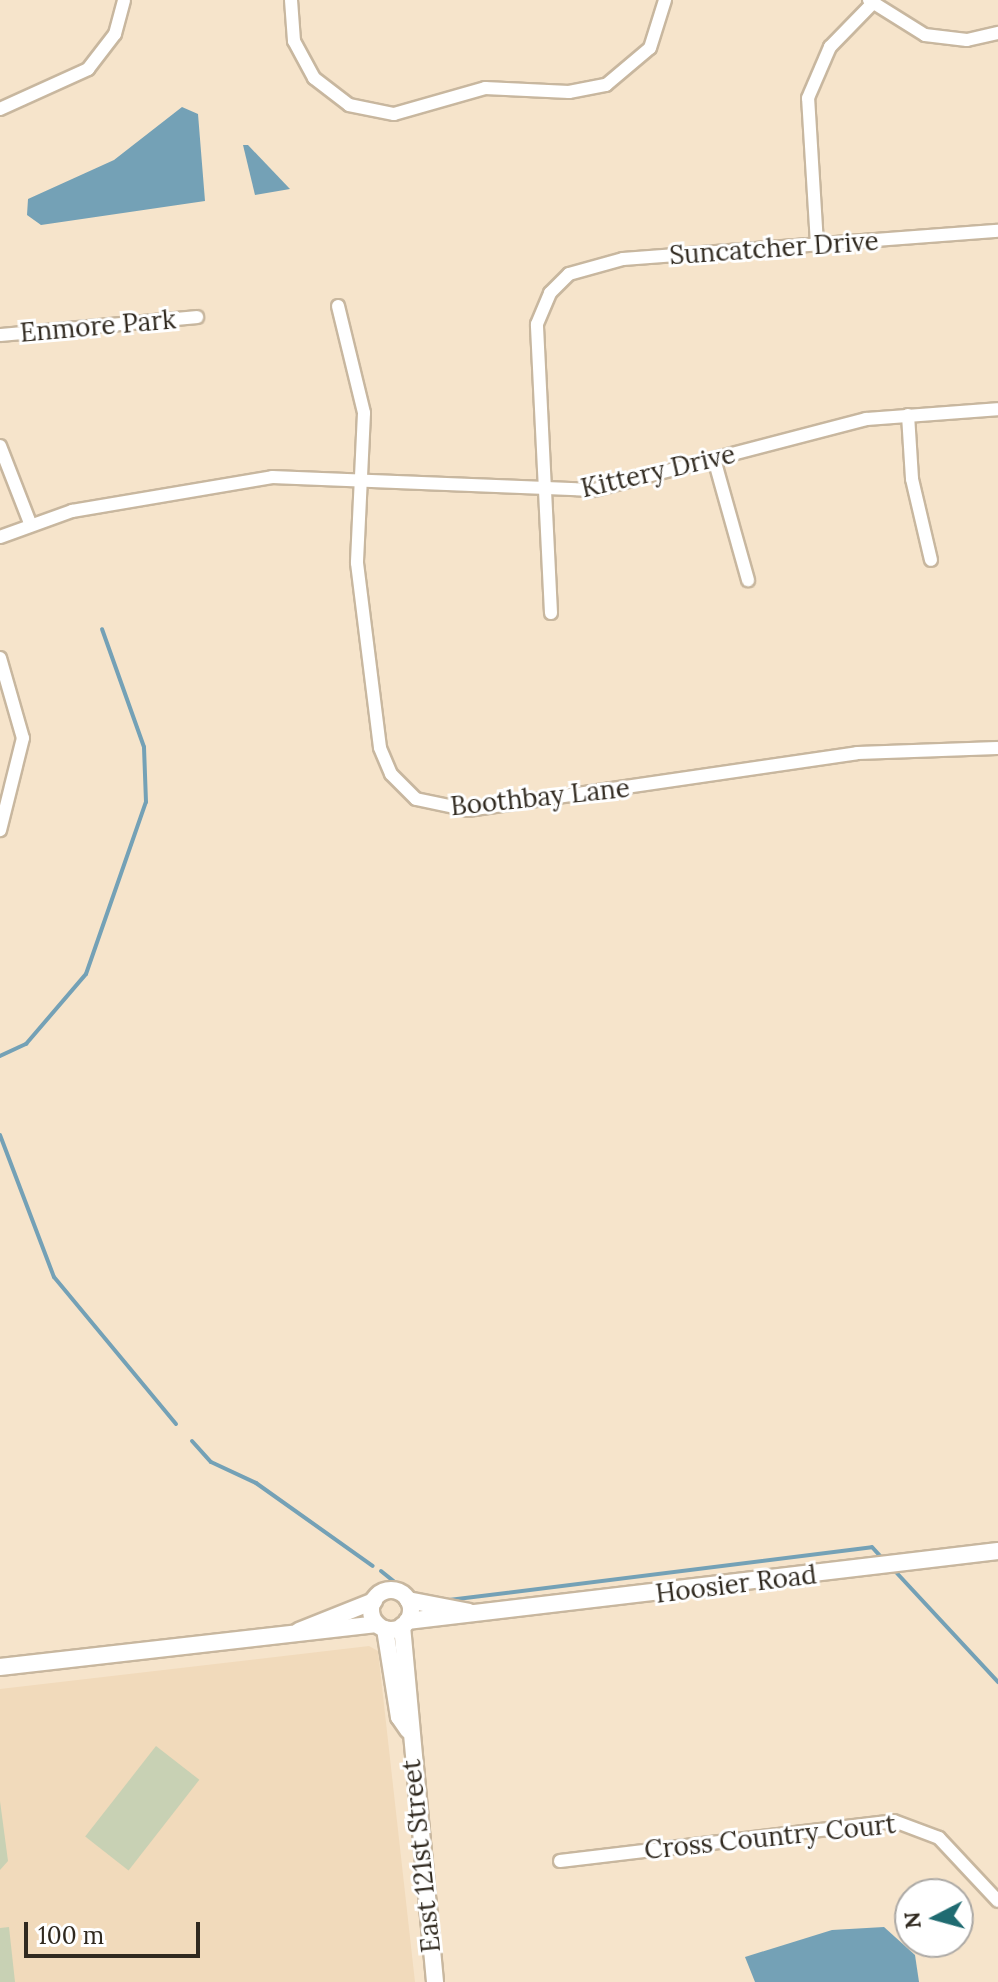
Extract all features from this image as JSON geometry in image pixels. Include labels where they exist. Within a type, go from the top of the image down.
[{"type":"street","points":[[0,109],[88,69],[115,34],[124,0]]},
{"type":"street","points":[[291,0],[294,41],[314,78],[349,105],[394,114],[485,88],[569,92],[606,85],[644,56],[665,0]]},
{"type":"street","points":[[817,244],[806,133],[809,92],[830,47],[871,2],[925,35],[967,40],[998,33]]},
{"type":"street","name":"Suncatcher Drive","points":[[544,492],[537,324],[557,286],[601,261],[998,231]]},
{"type":"street","name":"Boothbay Lane","points":[[338,306],[362,394],[362,479],[357,563],[380,748],[396,782],[424,804],[479,809],[843,755],[998,748]]},
{"type":"street","name":"Enmore Park","points":[[0,335],[197,317]]},
{"type":"street","name":"Kittery Drive","points":[[0,537],[30,523],[266,478],[362,479],[544,492],[614,487],[714,459],[908,415],[998,409]]},
{"type":"street","points":[[908,415],[912,479],[931,560]]},
{"type":"street","points":[[0,446],[30,523]]},
{"type":"street","points":[[714,459],[748,580]]},
{"type":"street","points":[[544,492],[551,613]]},
{"type":"street","points":[[0,658],[23,738],[0,830]]},
{"type":"street","name":"Hoosier Road","points":[[0,1667],[298,1632],[393,1625],[998,1551]]},
{"type":"street","name":"Hoosier Road","points":[[298,1632],[374,1601],[392,1590],[408,1600],[474,1614]]},
{"type":"street","points":[[374,1601],[393,1625],[408,1600]]},
{"type":"street","name":"East 121st Street","points":[[393,1625],[415,1718],[408,1730],[435,1982]]},
{"type":"street","name":"Cross Country Court","points":[[560,1861],[894,1821],[939,1838],[998,1901]]},
{"type":"shaded area","points":[[369,1646],[378,1651],[415,1982],[0,1982],[0,1689]]},
{"type":"green space","points":[[156,1746],[199,1780],[129,1870],[85,1837]]},
{"type":"green space","points":[[0,1801],[8,1861],[0,1870]]},
{"type":"green space","points":[[9,1927],[15,1982],[0,1982],[0,1928]]},
{"type":"water","points":[[182,107],[198,114],[205,201],[41,225],[27,215],[28,199],[114,160]]},
{"type":"water","points":[[243,145],[248,145],[290,189],[255,195]]},
{"type":"water","points":[[884,1927],[894,1936],[894,1958],[915,1958],[919,1982],[755,1982],[745,1957],[832,1930]]},
{"type":"waterway","points":[[0,1056],[26,1044],[86,974],[146,802],[144,747],[102,629]]},
{"type":"waterway","points":[[0,1135],[54,1277],[176,1424]]},
{"type":"waterway","points":[[192,1441],[211,1462],[256,1483],[373,1566]]},
{"type":"waterway","points":[[449,1600],[872,1547],[881,1557]]},
{"type":"waterway","points":[[894,1570],[998,1682]]},
{"type":"waterway","points":[[381,1571],[409,1594]]}]
